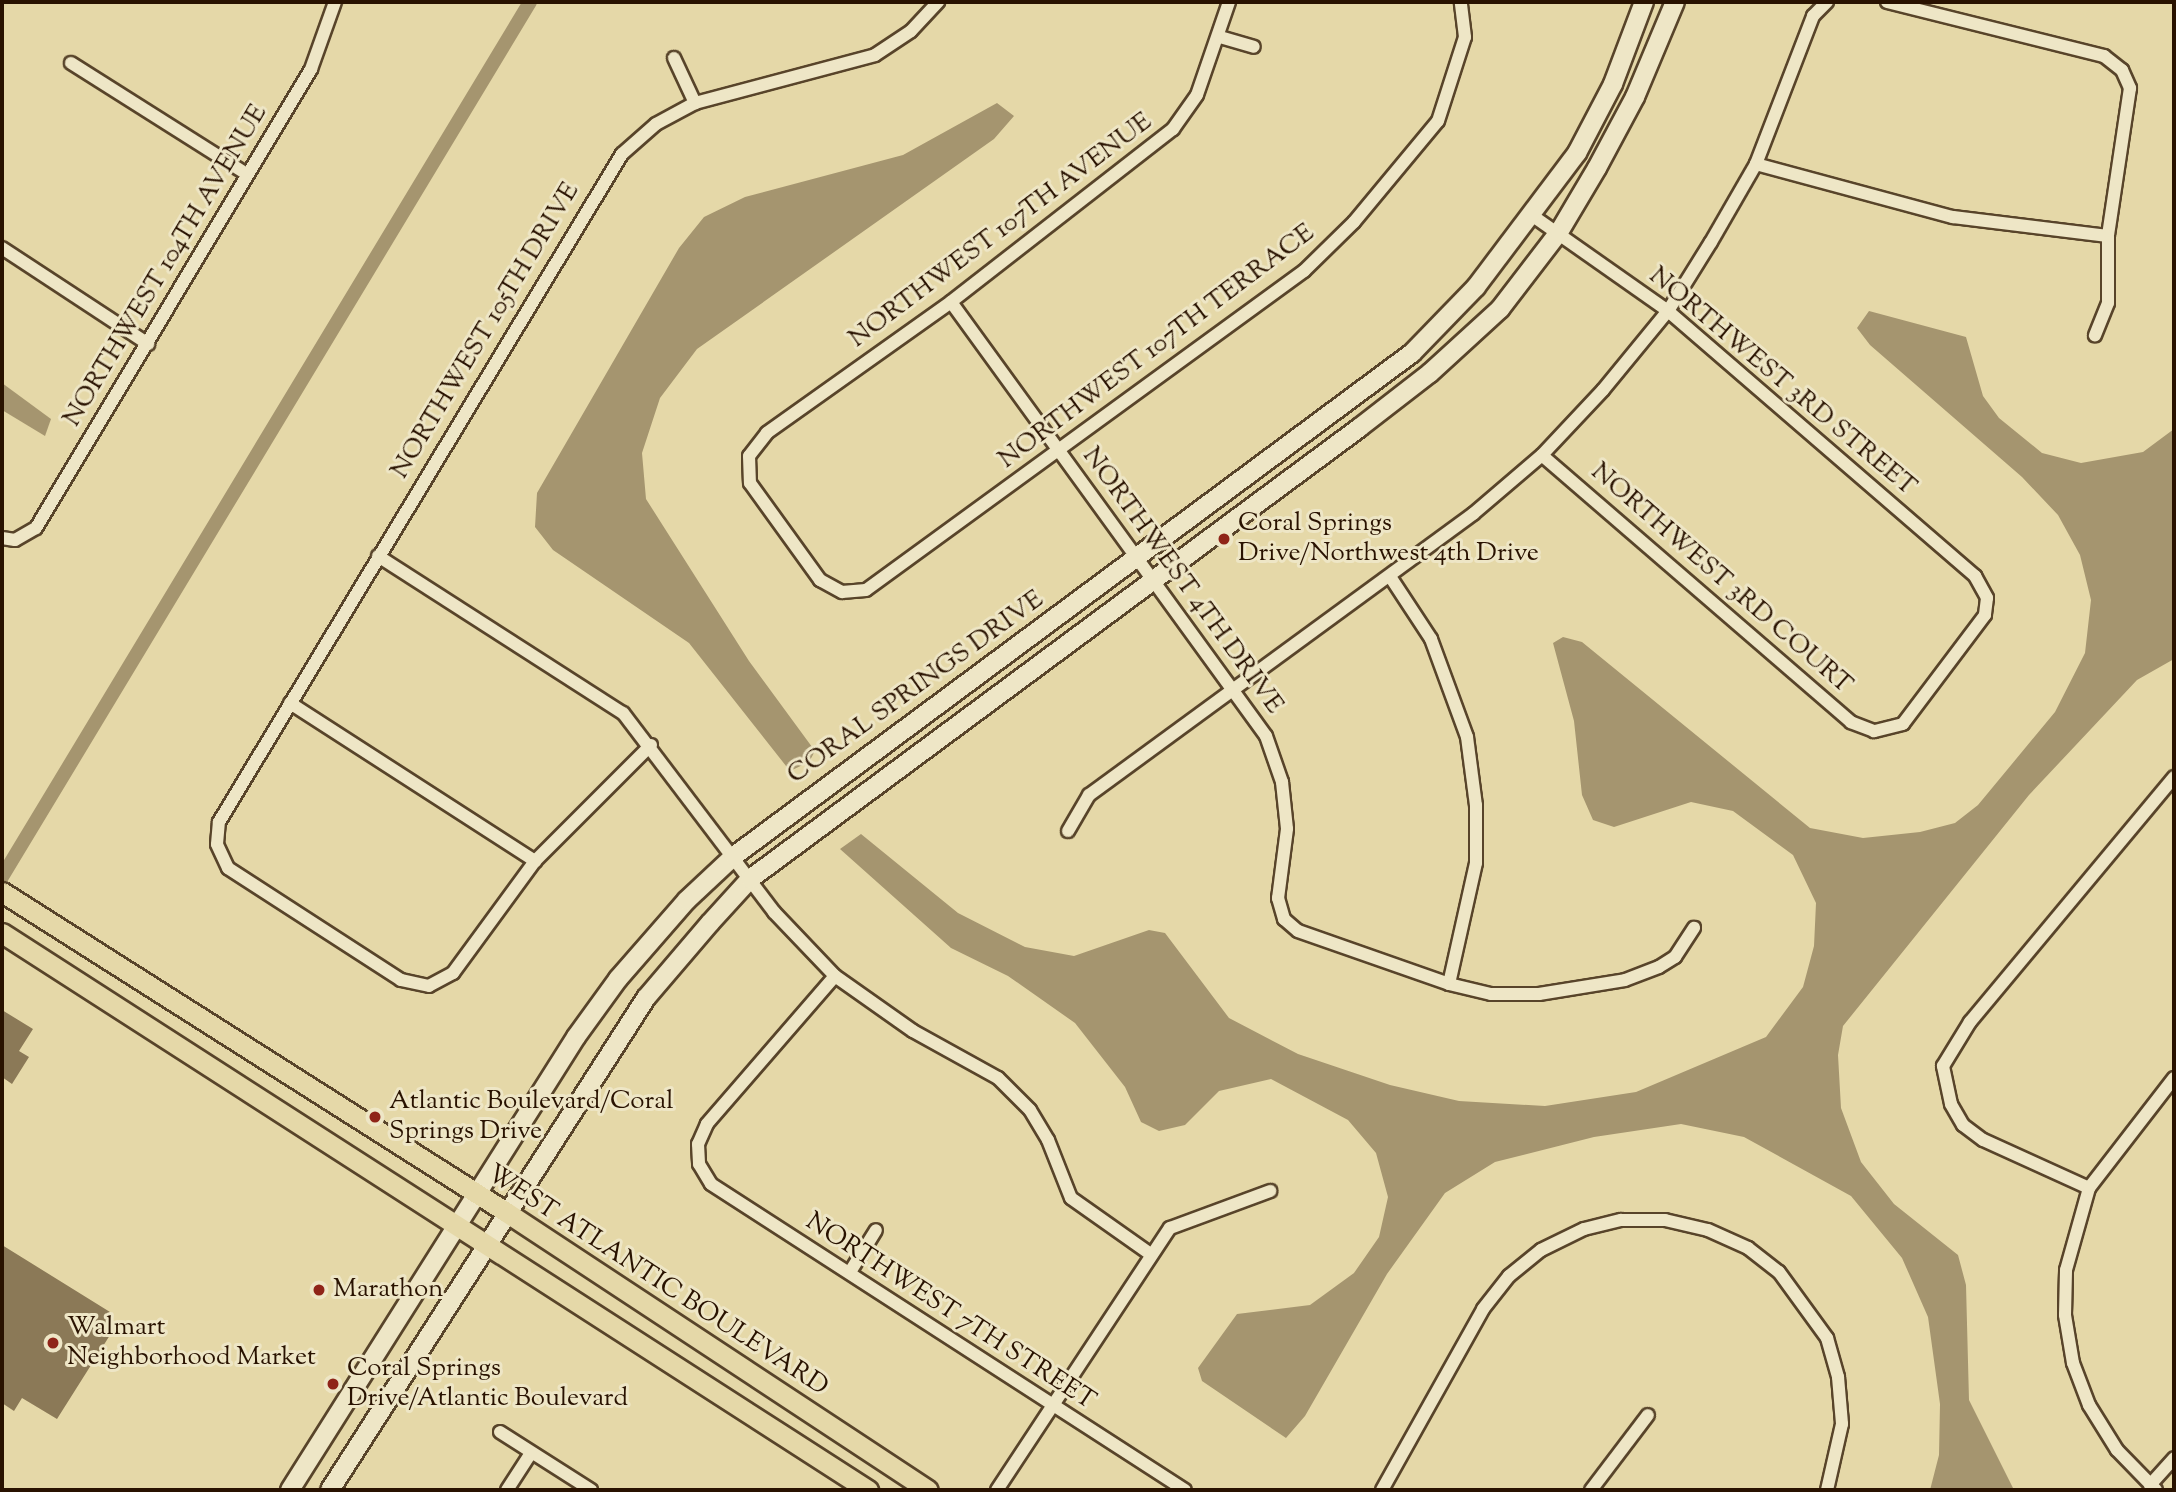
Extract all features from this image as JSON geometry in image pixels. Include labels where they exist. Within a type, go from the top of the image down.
[{"type":"main road","name":"CORAL SPRINGS DRIVE","points":[[290,1490],[475,1192],[618,979],[734,856],[1412,353],[1476,287],[1533,216],[1577,153],[1613,84],[1644,2]]},
{"type":"main road","name":"CORAL SPRINGS DRIVE","points":[[330,1490],[506,1212],[646,998],[750,879],[1430,373],[1500,309],[1559,232],[1635,97],[1675,2]]},
{"type":"main road","name":"WEST ATLANTIC BOULEVARD","points":[[2,892],[475,1192],[929,1490]]},
{"type":"main road","points":[[3,934],[484,1248],[867,1490]]},
{"type":"street","name":"NORTHWEST 104TH AVENUE","points":[[2,538],[16,540],[36,527],[148,344],[245,173],[311,69],[335,2]]},
{"type":"street","name":"NORTHWEST 105TH DRIVE","points":[[535,861],[453,973],[429,986],[401,980],[228,868],[217,844],[219,822],[622,155],[656,124],[695,103],[875,55],[911,31],[938,2]]},
{"type":"street","name":"NORTHWEST 107TH AVENUE","points":[[842,592],[820,580],[750,483],[749,456],[767,433],[951,302],[1141,159],[1173,129],[1197,95],[1220,37],[1229,2]]},
{"type":"street","name":"NORTHWEST 107TH TERRACE","points":[[842,592],[866,590],[1304,271],[1354,222],[1438,121],[1465,37],[1461,2]]},
{"type":"street","points":[[1068,831],[1089,795],[1233,688],[1391,578],[1542,455],[1668,311],[1756,164],[1813,16],[1827,2]]},
{"type":"street","points":[[1887,2],[2104,56],[2122,70],[2130,88],[2108,236],[2108,303],[2095,335]]},
{"type":"street","points":[[1220,37],[1254,47]]},
{"type":"street","points":[[674,58],[695,103]]},
{"type":"street","points":[[71,63],[245,173]]},
{"type":"street","points":[[1756,164],[1953,217],[2108,236]]},
{"type":"street","name":"NORTHWEST 3RD STREET","points":[[1533,216],[1668,311],[1975,576],[1987,598],[1978,629],[1903,724],[1874,731]]},
{"type":"street","points":[[2,248],[148,344]]},
{"type":"street","name":"NORTHWEST 4TH DRIVE","points":[[951,302],[1266,736],[1282,782],[1287,829],[1278,898],[1284,919],[1298,931],[1450,984]]},
{"type":"street","name":"NORTHWEST 3RD COURT","points":[[1542,455],[1851,722],[1874,731]]},
{"type":"street","points":[[378,556],[583,684],[623,713],[651,745],[750,879],[835,976],[912,1031],[998,1078],[1030,1110],[1048,1140],[1072,1198],[1149,1253]]},
{"type":"street","points":[[1391,578],[1431,639],[1467,737],[1476,805],[1476,863],[1450,984],[1491,994],[1527,994],[1598,986],[1660,967],[1675,957],[1694,928]]},
{"type":"street","points":[[290,703],[535,861],[651,745]]},
{"type":"street","points":[[2089,1188],[1983,1140],[1963,1125],[1951,1104],[1943,1066],[1970,1022],[2174,777]]},
{"type":"street","name":"NORTHWEST 7TH STREET","points":[[835,976],[707,1124],[698,1144],[699,1164],[710,1184],[1185,1490]]},
{"type":"street","points":[[2174,1078],[2089,1188],[2066,1270],[2065,1315],[2073,1363],[2089,1405],[2117,1450],[2153,1488],[2174,1458]]},
{"type":"street","points":[[997,1490],[1149,1253],[1170,1228],[1192,1216],[1270,1191]]},
{"type":"street","points":[[1382,1490],[1483,1309],[1509,1276],[1541,1250],[1584,1229],[1621,1220],[1665,1220],[1708,1230],[1748,1248],[1779,1272],[1805,1302],[1827,1338],[1838,1377],[1842,1424],[1827,1490]]},
{"type":"street","points":[[850,1272],[876,1230]]},
{"type":"street","points":[[1591,1490],[1648,1415]]},
{"type":"street","points":[[500,1432],[591,1490]]},
{"type":"street","points":[[507,1490],[531,1453]]},
{"type":"shaded area","points":[[997,103],[1014,116],[994,139],[697,349],[660,398],[642,453],[646,499],[749,661],[815,751],[809,762],[790,771],[689,643],[553,550],[535,527],[537,493],[679,248],[704,217],[745,197],[903,155]]},
{"type":"shaded area","points":[[1869,311],[1966,337],[1983,396],[1999,418],[2042,453],[2081,463],[2143,452],[2174,429],[2174,659],[2137,680],[2029,795],[1843,1026],[1838,1055],[1841,1108],[1861,1162],[1894,1204],[1958,1255],[1966,1285],[1969,1400],[2014,1490],[1930,1490],[1939,1455],[1940,1404],[1928,1317],[1902,1258],[1851,1196],[1744,1137],[1681,1124],[1594,1137],[1495,1162],[1445,1193],[1387,1274],[1305,1416],[1286,1438],[1202,1381],[1198,1368],[1237,1314],[1310,1305],[1354,1273],[1379,1237],[1388,1197],[1376,1153],[1348,1120],[1271,1079],[1219,1091],[1185,1125],[1159,1131],[1141,1122],[1125,1087],[1075,1023],[1008,976],[951,948],[840,849],[861,834],[958,913],[1025,947],[1074,956],[1149,930],[1165,933],[1229,1018],[1298,1054],[1390,1085],[1459,1101],[1545,1106],[1636,1092],[1766,1037],[1803,987],[1814,946],[1816,903],[1793,855],[1733,811],[1691,802],[1614,827],[1593,820],[1582,795],[1574,721],[1553,643],[1563,637],[1582,642],[1810,828],[1863,838],[1920,832],[1955,823],[1978,805],[2055,712],[2085,653],[2091,600],[2080,555],[2058,515],[2022,477],[1870,345],[1857,328]]},
{"type":"shaded area","points":[[2,383],[51,419],[45,436],[2,410]]},
{"type":"building","points":[[2,1010],[33,1029],[19,1051],[29,1057],[12,1084],[2,1077]]},
{"type":"building","name":"Walmart Neighborhood Market","points":[[2,1245],[110,1312],[107,1318],[117,1324],[57,1419],[22,1398],[14,1411],[2,1403]]},
{"type":"waterway","points":[[2,877],[530,2]]},
{"type":"place","name":"Coral Springs Drive/Northwest 4th Drive","points":[[1224,539]]},
{"type":"place","name":"Atlantic Boulevard/Coral Springs Drive","points":[[375,1117]]},
{"type":"place","name":"Marathon","points":[[319,1290]]},
{"type":"place","name":"Walmart Neighborhood Market","points":[[53,1343]]},
{"type":"place","name":"Coral Springs Drive/Atlantic Boulevard","points":[[333,1384]]}]
